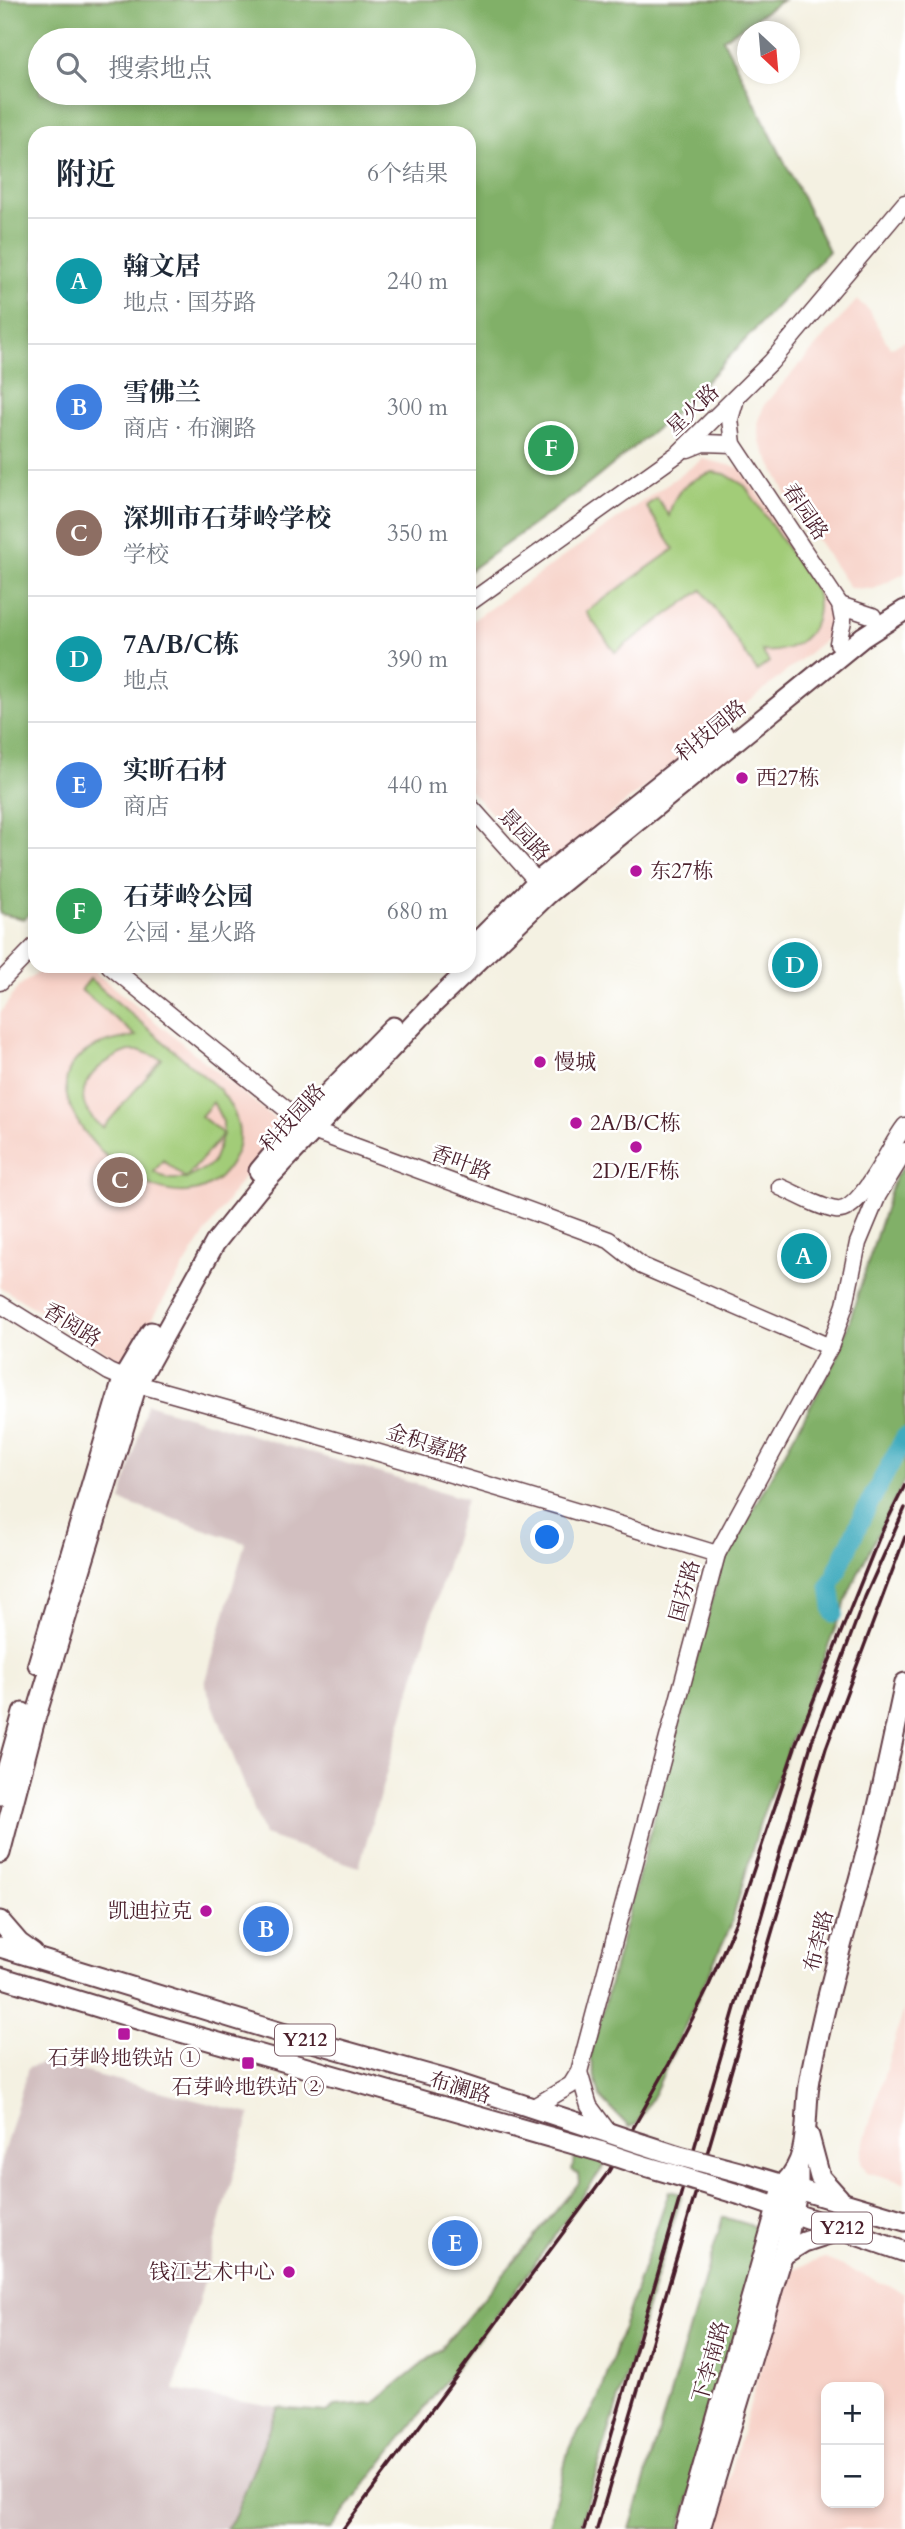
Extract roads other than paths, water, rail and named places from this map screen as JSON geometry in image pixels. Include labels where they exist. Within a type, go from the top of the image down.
[{"type":"main road","name":"科技园路","points":[[476,944],[838,643],[873,616],[905,597]]},
{"type":"main road","name":"科技园路","points":[[476,958],[543,887],[863,637],[905,610]]},
{"type":"main road","name":"科技园路","points":[[0,1795],[130,1382],[215,1243],[306,1126],[447,973]]},
{"type":"main road","name":"科技园路","points":[[306,1126],[462,973]]},
{"type":"main road","name":"科技园路","points":[[0,1853],[130,1382]]},
{"type":"main road","name":"布李路","points":[[786,2209],[808,2128],[806,2102],[811,2074],[839,1952],[875,1818],[905,1683]]},
{"type":"main road","points":[[0,1921],[38,1960],[22,1983]]},
{"type":"main road","name":"布澜路","points":[[0,1947],[447,2080],[532,2108],[606,2142],[639,2164],[672,2164],[793,2181],[905,2221]]},
{"type":"main road","name":"布澜路","points":[[0,1977],[163,2027],[606,2142],[642,2144],[672,2164],[741,2195],[905,2252]]},
{"type":"main road","points":[[0,1992],[57,1993]]},
{"type":"main road","points":[[808,2128],[820,2177],[826,2187],[842,2200]]},
{"type":"main road","name":"下李南路","points":[[700,2529],[783,2255],[786,2209]]},
{"type":"main road","name":"下李南路","points":[[685,2529],[786,2209]]},
{"type":"main road","points":[[783,2255],[804,2242],[844,2229]]},
{"type":"street","name":"星火路","points":[[476,598],[679,453],[736,400],[905,203]]},
{"type":"street","points":[[679,453],[703,443],[733,444],[730,419],[736,400]]},
{"type":"street","name":"春园路","points":[[733,444],[840,604]]},
{"type":"street","points":[[838,643],[843,621],[840,604],[873,616]]},
{"type":"street","name":"景园路","points":[[476,813],[543,887]]},
{"type":"street","points":[[0,982],[28,953]]},
{"type":"street","name":"香叶路","points":[[119,973],[306,1126],[609,1240],[642,1266],[830,1347]]},
{"type":"street","points":[[780,1187],[837,1210],[850,1208],[862,1195],[905,1126]]},
{"type":"street","name":"国芬路","points":[[579,2072],[717,1554],[830,1347],[845,1305],[858,1243],[878,1195],[905,1151]]},
{"type":"street","name":"香阅路","points":[[0,1304],[130,1382]]},
{"type":"street","name":"金积嘉路","points":[[130,1382],[392,1454],[531,1500],[717,1554]]},
{"type":"street","points":[[532,2108],[571,2085],[579,2072]]},
{"type":"street","points":[[579,2072],[589,2106],[606,2142]]},
{"type":"waterway","points":[[834,1613],[830,1586],[863,1515],[905,1437]]},
{"type":"railway","points":[[343,2529],[609,2171],[669,2064],[706,1992],[737,1919],[797,1741],[881,1533],[905,1485]]},
{"type":"railway","points":[[584,2529],[812,1741],[865,1597],[905,1508]]},
{"type":"railway","points":[[597,2529],[826,1748],[905,1537]]},
{"type":"place","name":"石芽岭公园","points":[[551,448]]},
{"type":"place","name":"西27栋","points":[[742,778]]},
{"type":"place","name":"东27栋","points":[[636,871]]},
{"type":"place","name":"7A/B/C栋","points":[[795,965]]},
{"type":"place","name":"慢城","points":[[540,1062]]},
{"type":"place","name":"2A/B/C栋","points":[[576,1123]]},
{"type":"place","name":"2D/E/F栋","points":[[636,1147]]},
{"type":"place","name":"深圳市石芽岭学校","points":[[120,1180]]},
{"type":"place","name":"翰文居","points":[[804,1256]]},
{"type":"place","name":"凯迪拉克","points":[[206,1911]]},
{"type":"place","name":"雪佛兰","points":[[266,1929]]},
{"type":"place","name":"石芽岭地铁站 ①","points":[[124,2034]]},
{"type":"place","name":"石芽岭地铁站 ②","points":[[248,2063]]},
{"type":"place","name":"实昕石材","points":[[455,2243]]},
{"type":"place","name":"钱江艺术中心","points":[[289,2272]]}]
